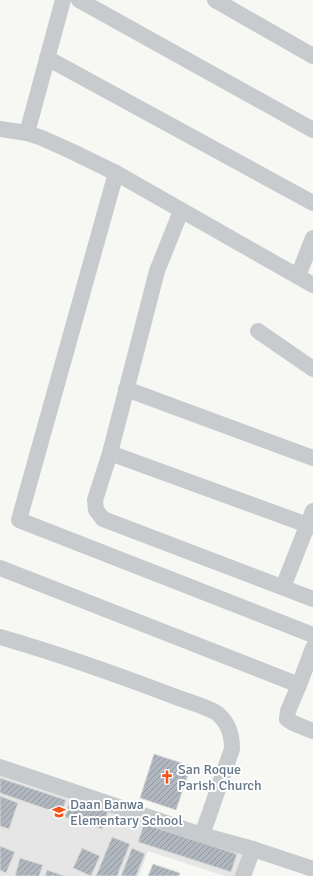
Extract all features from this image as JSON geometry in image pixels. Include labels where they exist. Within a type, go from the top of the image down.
[{"type":"street","points":[[27,133],[63,0]]},
{"type":"street","points":[[79,0],[313,130]]},
{"type":"street","points":[[215,0],[313,56]]},
{"type":"street","points":[[47,58],[313,203]]},
{"type":"street","points":[[0,129],[27,133],[42,138],[116,173],[313,285]]},
{"type":"street","points":[[116,173],[19,520],[313,635]]},
{"type":"street","points":[[181,211],[157,271],[110,453],[95,500],[96,510],[103,519],[313,599]]},
{"type":"street","points":[[298,276],[313,238]]},
{"type":"street","points":[[258,331],[313,369]]},
{"type":"street","points":[[126,389],[313,458]]},
{"type":"street","points":[[110,453],[311,521],[283,587]]},
{"type":"street","points":[[0,568],[299,686]]},
{"type":"street","points":[[0,637],[33,646],[142,684],[217,713],[228,725],[232,738],[232,749],[202,835]]},
{"type":"street","points":[[313,648],[288,711],[287,719],[292,723],[313,731]]},
{"type":"street","points":[[0,767],[202,835],[253,849],[313,869]]},
{"type":"street","points":[[243,876],[253,849]]},
{"type":"shaded area","name":"Daan Banwa Elementary School","points":[[0,773],[248,855],[240,876],[225,876],[148,851],[139,876],[0,876]]},
{"type":"building","name":"San Roque Parish Church","points":[[154,754],[191,766],[176,810],[140,798]]},
{"type":"building","points":[[0,778],[66,800],[61,814],[0,793]]},
{"type":"building","points":[[0,796],[18,803],[9,829],[0,826]]},
{"type":"building","points":[[70,800],[108,812],[102,829],[65,817]]},
{"type":"building","points":[[144,824],[237,854],[231,872],[138,842]]},
{"type":"building","points":[[112,837],[130,844],[117,876],[96,876]]},
{"type":"building","points":[[0,846],[15,852],[6,873],[0,870]]},
{"type":"building","points":[[82,848],[100,856],[91,876],[73,868]]},
{"type":"building","points":[[132,848],[145,854],[136,876],[121,876]]},
{"type":"building","points":[[20,858],[43,865],[39,876],[15,876]]},
{"type":"building","points":[[153,864],[180,873],[179,876],[148,876]]},
{"type":"building","points":[[47,870],[65,876],[45,876]]},
{"type":"place","name":"San Roque Parish Church","points":[[167,777]]},
{"type":"place","name":"Daan Banwa Elementary School","points":[[59,812]]}]
